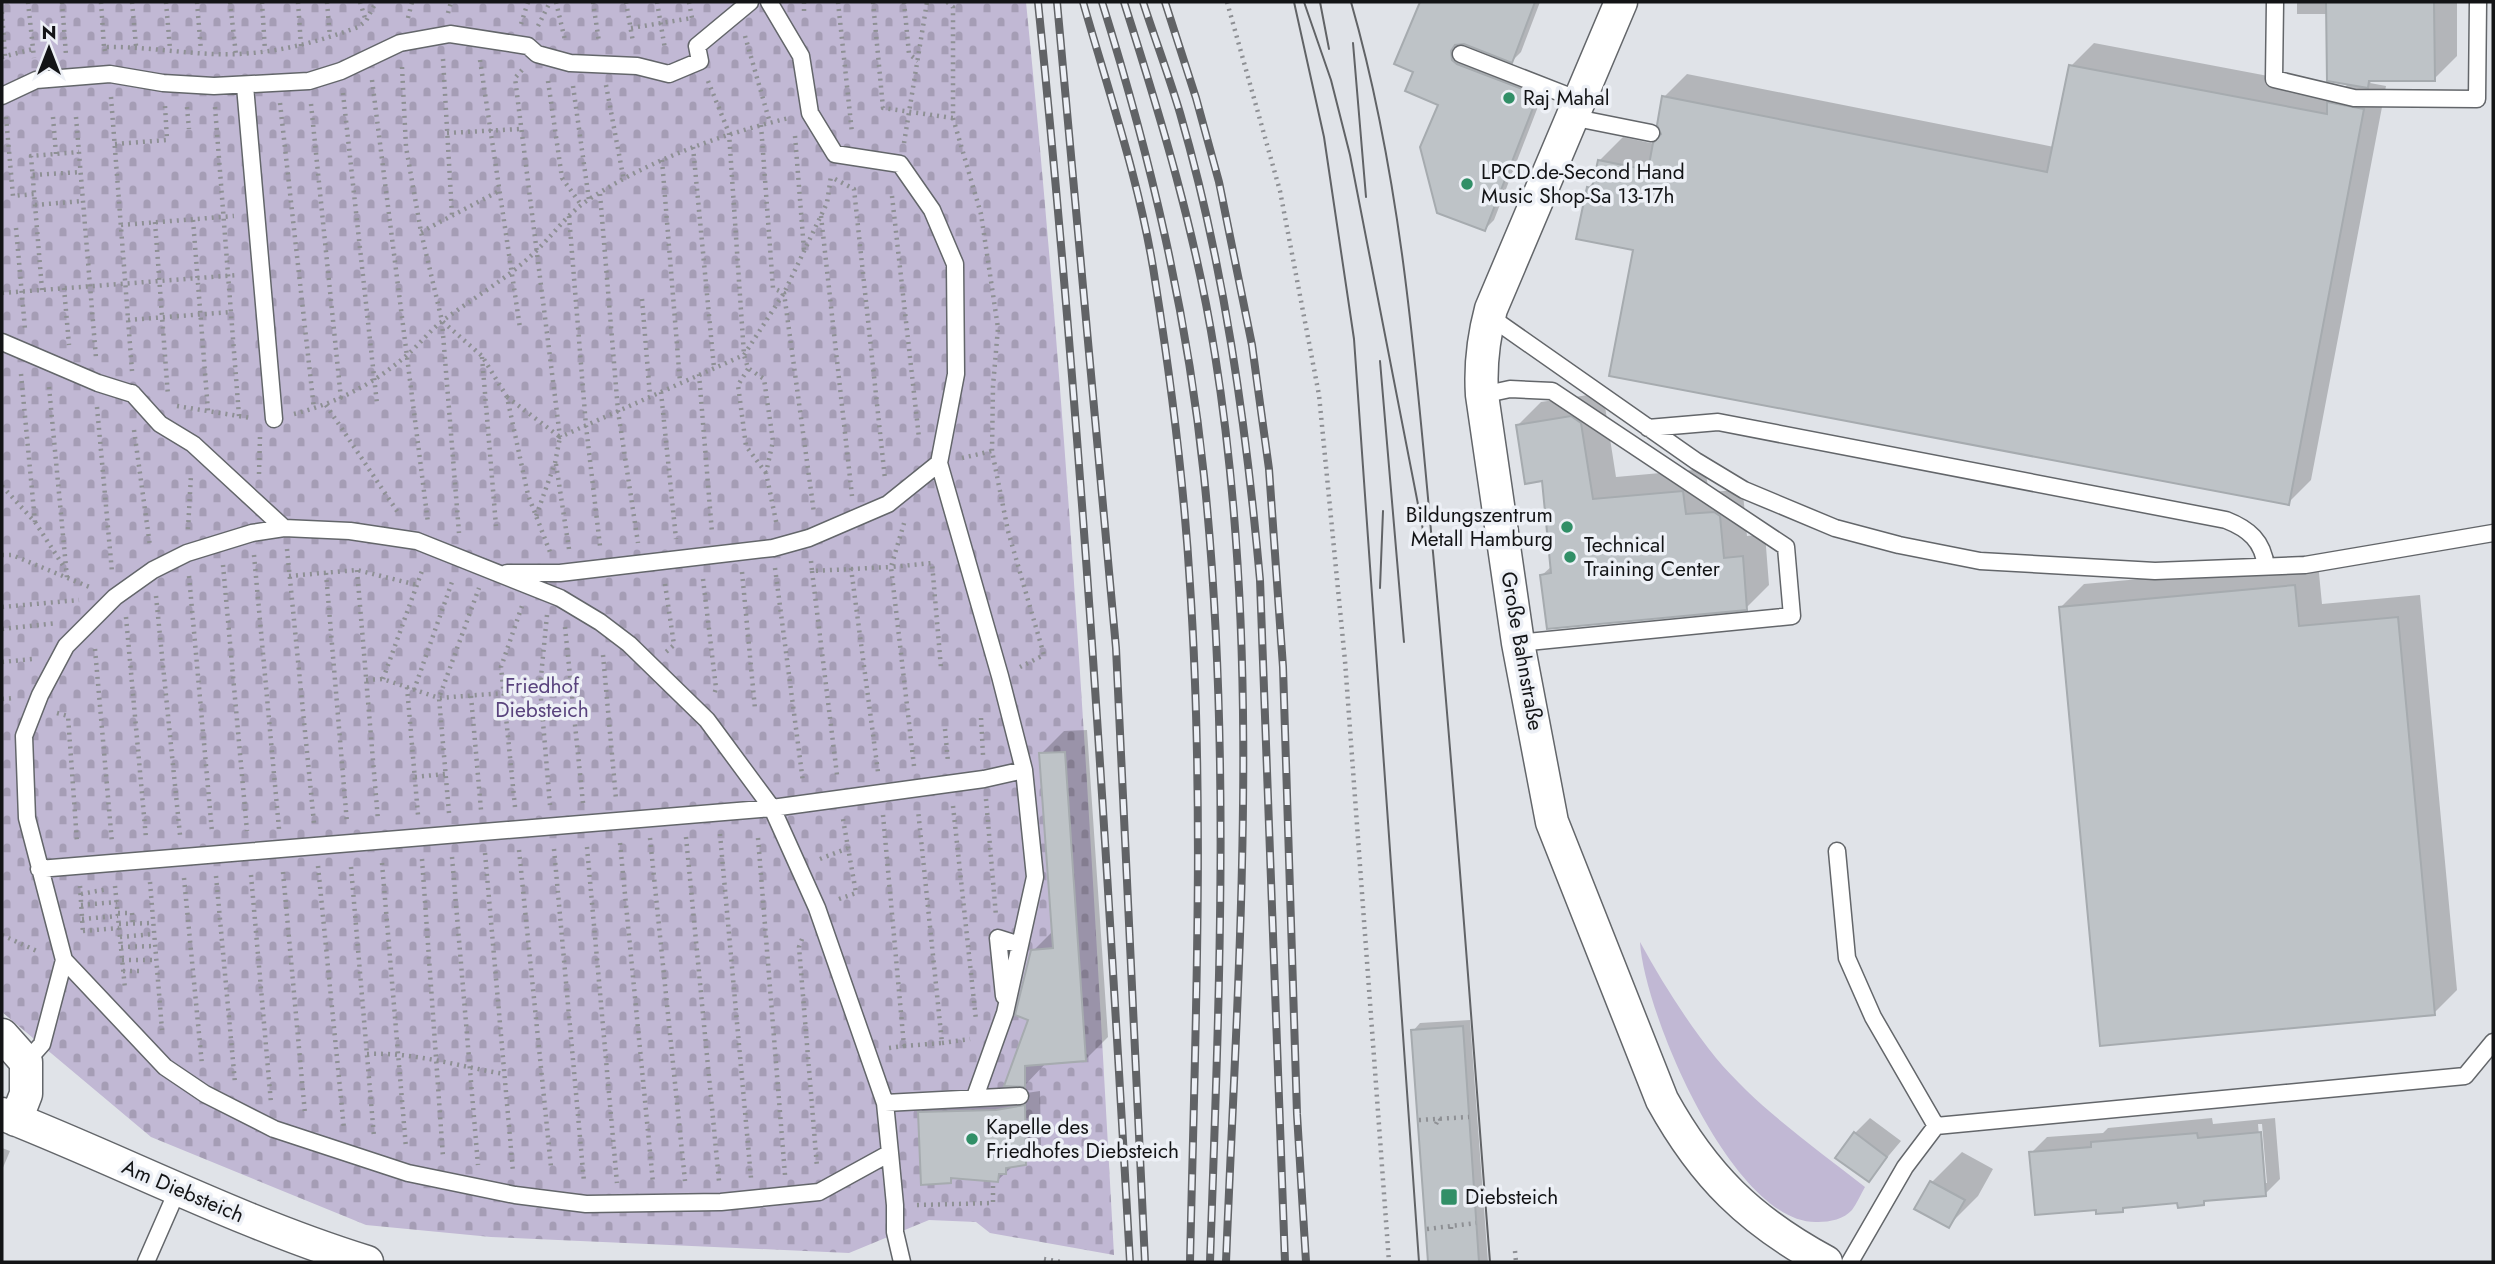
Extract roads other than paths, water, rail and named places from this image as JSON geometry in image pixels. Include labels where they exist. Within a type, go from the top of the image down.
[{"type":"street","name":"Große Bahnstraße","points":[[1621,2],[1489,316],[1480,364],[1482,395],[1518,643],[1552,822],[1662,1100],[1681,1135],[1726,1191],[1763,1224],[1826,1262]]},
{"type":"street","points":[[2,1035],[26,1062],[26,1094],[9,1117]]},
{"type":"street","name":"Am Diebsteich","points":[[9,1117],[178,1189],[329,1250],[367,1262]]},
{"type":"lane","points":[[769,2],[801,55],[810,113],[835,155],[894,163],[932,210],[955,264],[956,374],[939,463],[1024,770],[1035,877],[1005,1013],[975,1097]]},
{"type":"lane","points":[[2275,2],[2274,79],[2354,98],[2450,99],[2477,99],[2478,2]]},
{"type":"lane","points":[[3,95],[36,80],[110,74],[163,83],[214,86],[309,81],[341,71],[400,43],[441,36],[528,46],[544,57],[570,63],[637,66],[669,74],[700,61],[697,46],[744,7]]},
{"type":"lane","points":[[1461,54],[1575,109],[1651,133]]},
{"type":"lane","points":[[245,86],[274,419]]},
{"type":"lane","points":[[793,117],[810,113]]},
{"type":"lane","points":[[1489,316],[1648,428],[1744,490],[1785,510],[1835,528],[1899,545],[1980,561],[2053,568],[2155,571],[2305,565],[2493,533]]},
{"type":"lane","points":[[2,342],[96,382],[131,393],[160,424],[192,444],[284,528]]},
{"type":"lane","points":[[1482,395],[1510,389],[1552,391],[1786,547],[1792,616],[1518,643]]},
{"type":"lane","points":[[1648,428],[1718,422],[2226,520],[2252,534],[2261,545],[2266,567]]},
{"type":"lane","points":[[492,570],[566,572],[642,565],[776,546],[813,536],[888,504],[939,463]]},
{"type":"lane","points":[[890,1153],[819,1192],[721,1202],[586,1204],[480,1189],[408,1173],[274,1129],[205,1094],[165,1067],[64,960],[27,818],[24,736],[40,695],[66,646],[115,597],[153,570],[187,553],[252,533],[284,528],[350,531],[424,543],[549,594],[600,622],[707,720],[799,866],[817,908],[885,1103],[890,1153],[895,1205],[895,1232],[902,1262]]},
{"type":"lane","points":[[39,869],[764,809],[984,779],[1024,770]]},
{"type":"lane","points":[[1837,850],[1847,958],[1873,1017],[1936,1126]]},
{"type":"lane","points":[[1005,1013],[998,938],[1020,945]]},
{"type":"lane","points":[[26,1062],[41,1044],[64,960]]},
{"type":"lane","points":[[1850,1262],[1905,1167],[1936,1126],[2465,1076],[2493,1042]]},
{"type":"lane","points":[[885,1103],[1020,1096]]},
{"type":"lane","points":[[146,1262],[178,1189]]},
{"type":"tram line","points":[[1294,2],[1324,137],[1354,339],[1419,1262]]},
{"type":"tram line","points":[[1304,2],[1331,80],[1350,155],[1423,530]]},
{"type":"tram line","points":[[1320,2],[1329,49]]},
{"type":"tram line","points":[[1351,2],[1382,132],[1412,331],[1447,713],[1490,1262]]},
{"type":"tram line","points":[[1353,43],[1366,197]]},
{"type":"tram line","points":[[1380,361],[1404,642]]},
{"type":"tram line","points":[[1380,588],[1383,511]]},
{"type":"railway","points":[[1038,2],[1080,474],[1130,1262]]},
{"type":"railway","points":[[1057,2],[1116,648],[1145,1262]]},
{"type":"railway","points":[[1083,2],[1124,140],[1149,245],[1172,394],[1184,509],[1195,669],[1198,839],[1190,1262]]},
{"type":"railway","points":[[1102,2],[1136,119],[1165,236],[1188,355],[1204,476],[1218,672],[1220,771],[1217,1066],[1210,1262]]},
{"type":"railway","points":[[1124,2],[1188,221],[1215,355],[1230,468],[1239,581],[1243,808],[1226,1262]]},
{"type":"railway","points":[[1143,2],[1180,113],[1209,228],[1231,345],[1248,462],[1260,580],[1285,1262]]},
{"type":"railway","points":[[1165,2],[1196,98],[1219,182],[1252,345],[1269,469],[1283,667],[1297,1114],[1306,1262]]},
{"type":"place","name":"Raj Mahal","points":[[1509,98]]},
{"type":"place","name":"LPCD.de-Second Hand Music Shop-Sa 13-17h","points":[[1467,184]]},
{"type":"place","name":"Bildungszentrum Metall Hamburg","points":[[1567,527]]},
{"type":"place","name":"Technical Training Center","points":[[1570,557]]},
{"type":"place","name":"Kapelle des Friedhofes Diebsteich","points":[[972,1139]]},
{"type":"place","name":"Diebsteich","points":[[1449,1197]]},
{"type":"park label","name":"Friedhof Diebsteich","points":[[542,698]]}]
